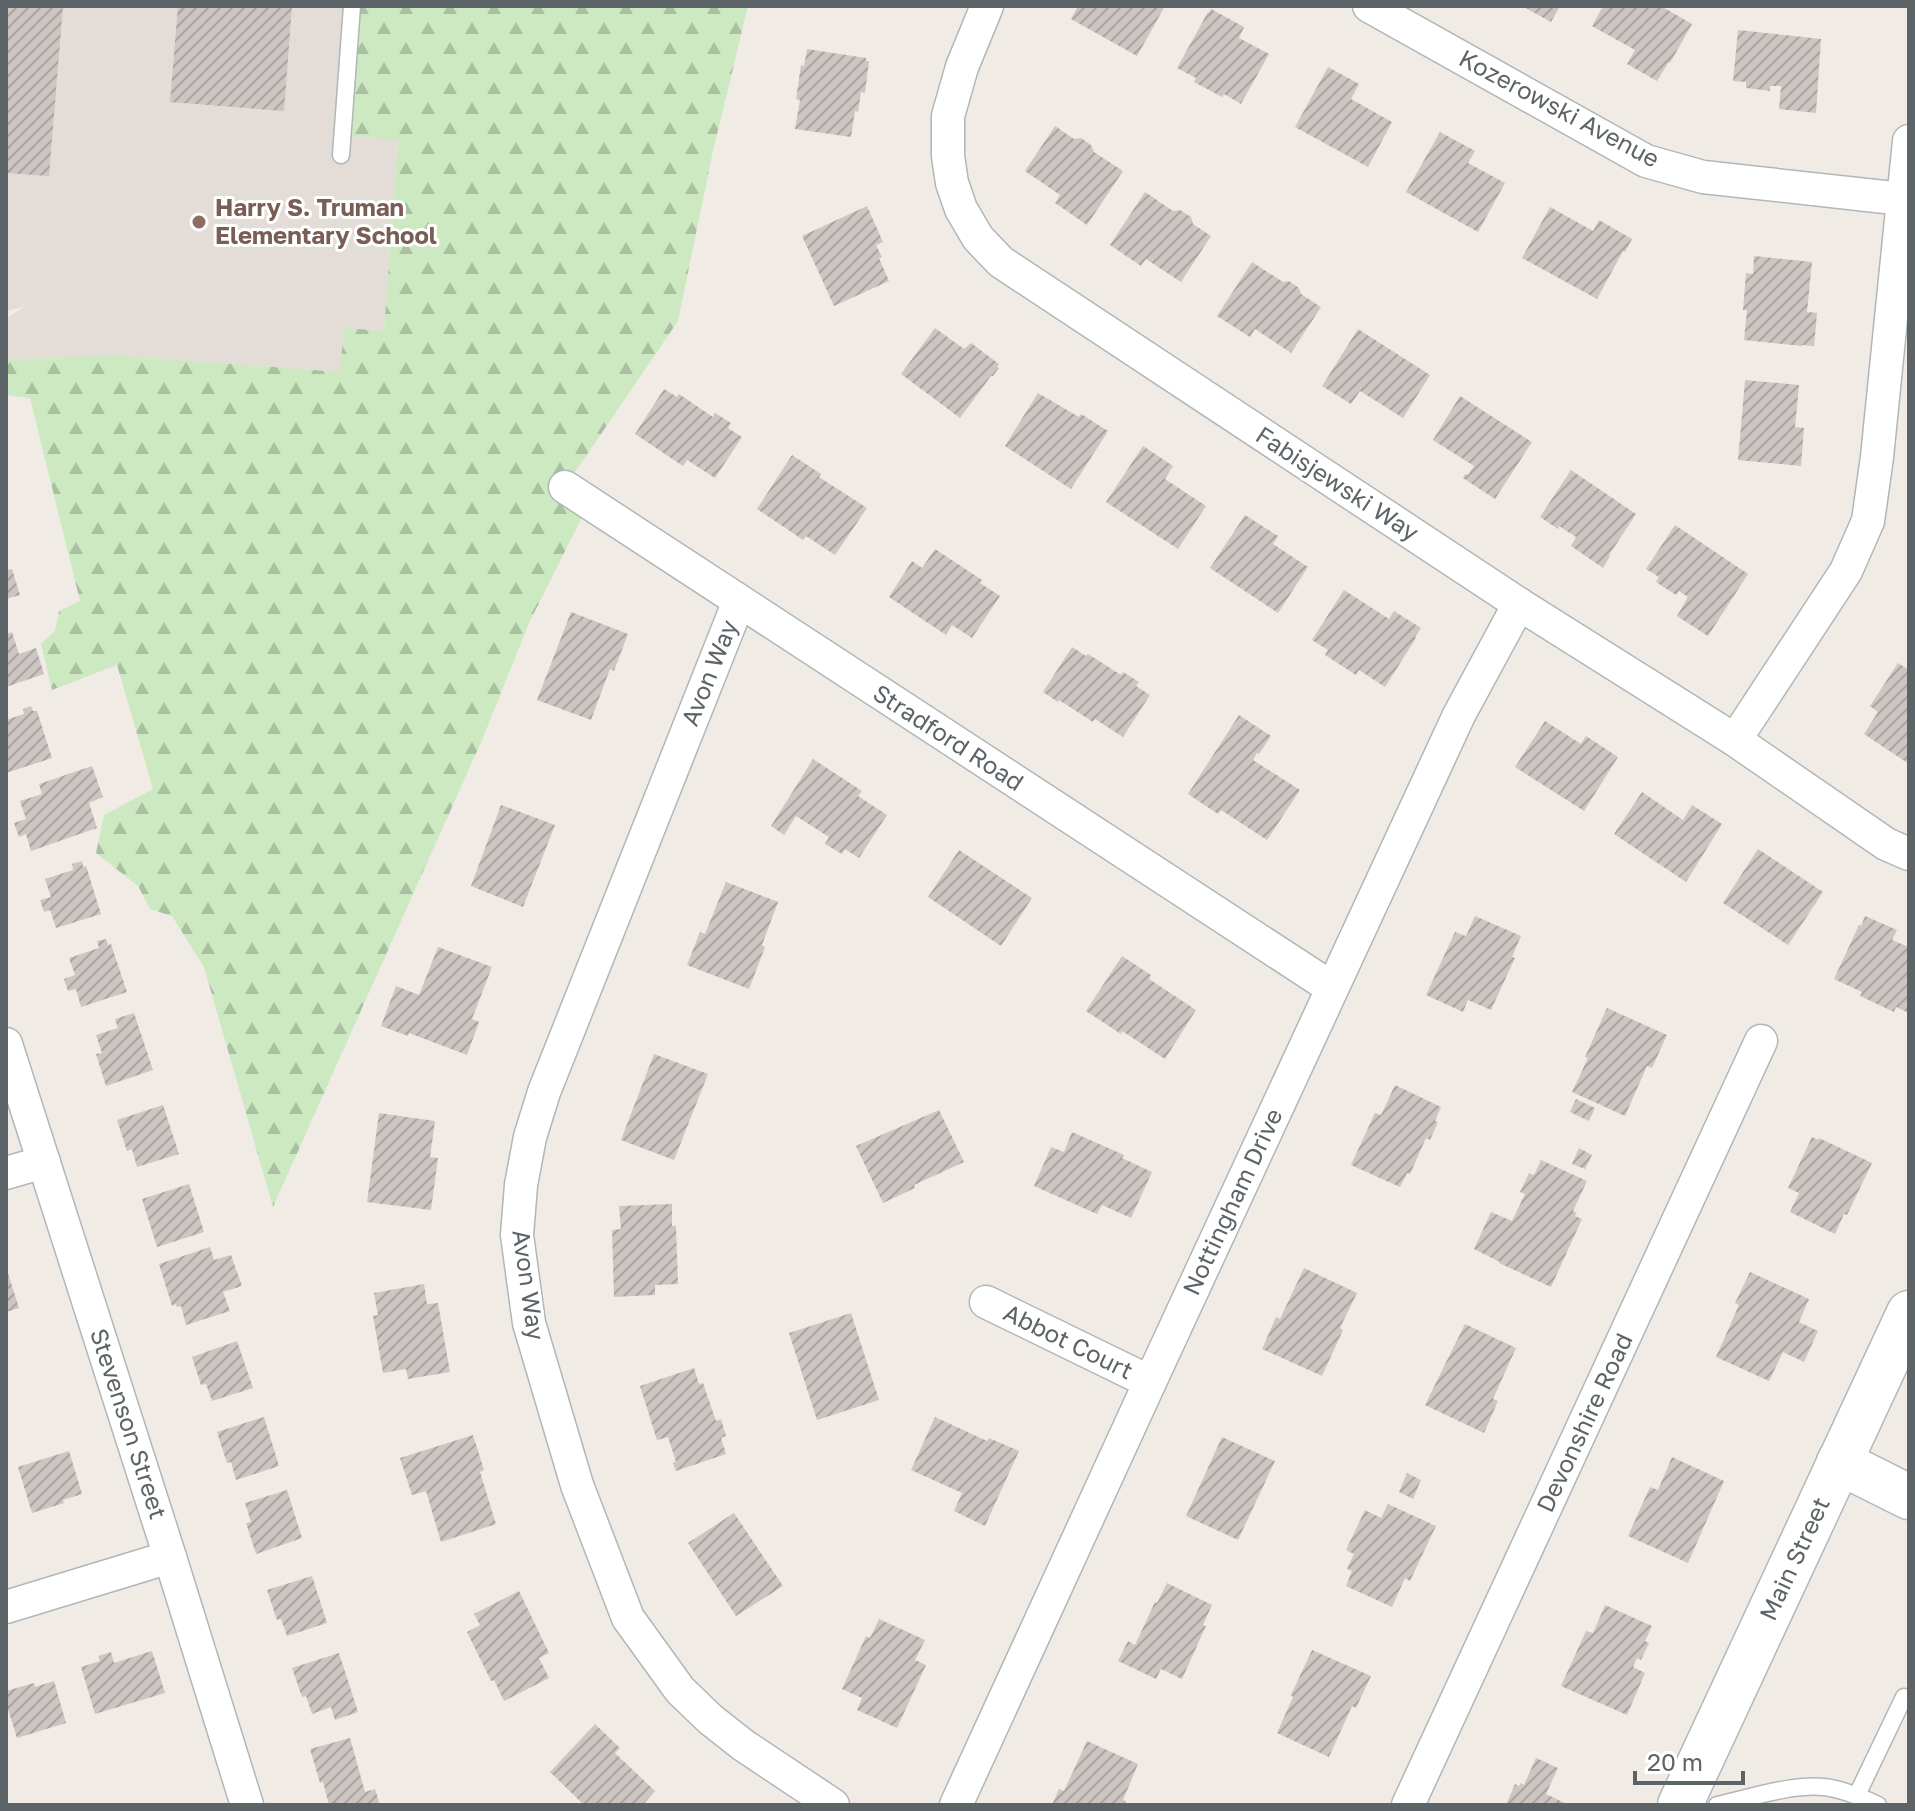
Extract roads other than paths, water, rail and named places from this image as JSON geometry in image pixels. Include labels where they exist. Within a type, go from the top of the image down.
[{"type":"main road","name":"Main Street","points":[[1680,1805],[1909,1313]]},
{"type":"main road","points":[[1839,1462],[1909,1497]]},
{"type":"street","name":"Fabisjewski Way","points":[[987,6],[962,67],[948,116],[948,156],[952,183],[961,209],[978,238],[1001,262],[1519,604],[1735,740],[1886,844],[1909,854]]},
{"type":"street","name":"Kozerowski Avenue","points":[[1369,6],[1646,161],[1703,177],[1903,199]]},
{"type":"street","points":[[1735,740],[1846,571],[1868,521],[1909,141]]},
{"type":"street","name":"Stradford Road","points":[[565,487],[1332,988]]},
{"type":"street","name":"Avon Way","points":[[739,601],[544,1092],[523,1173],[517,1235],[529,1323],[577,1485],[628,1618],[680,1690],[710,1719],[833,1805]]},
{"type":"street","name":"Nottingham Drive","points":[[956,1805],[1459,715],[1519,604]]},
{"type":"street","name":"Devonshire Road","points":[[1408,1805],[1761,1041]]},
{"type":"street","name":"Stevenson Street","points":[[6,1044],[247,1805]]},
{"type":"street","points":[[6,1173],[44,1162]]},
{"type":"street","name":"Abbot Court","points":[[986,1302],[1150,1382]]},
{"type":"street","points":[[6,1607],[170,1557]]},
{"type":"lane","points":[[341,155],[352,6]]},
{"type":"lane","points":[[1857,1795],[1904,1697],[1909,1700]]},
{"type":"lane","points":[[1717,1805],[1800,1787],[1826,1787],[1857,1795],[1878,1805]]},
{"type":"place","name":"Harry S. Truman Elementary School","points":[[199,222]]}]
